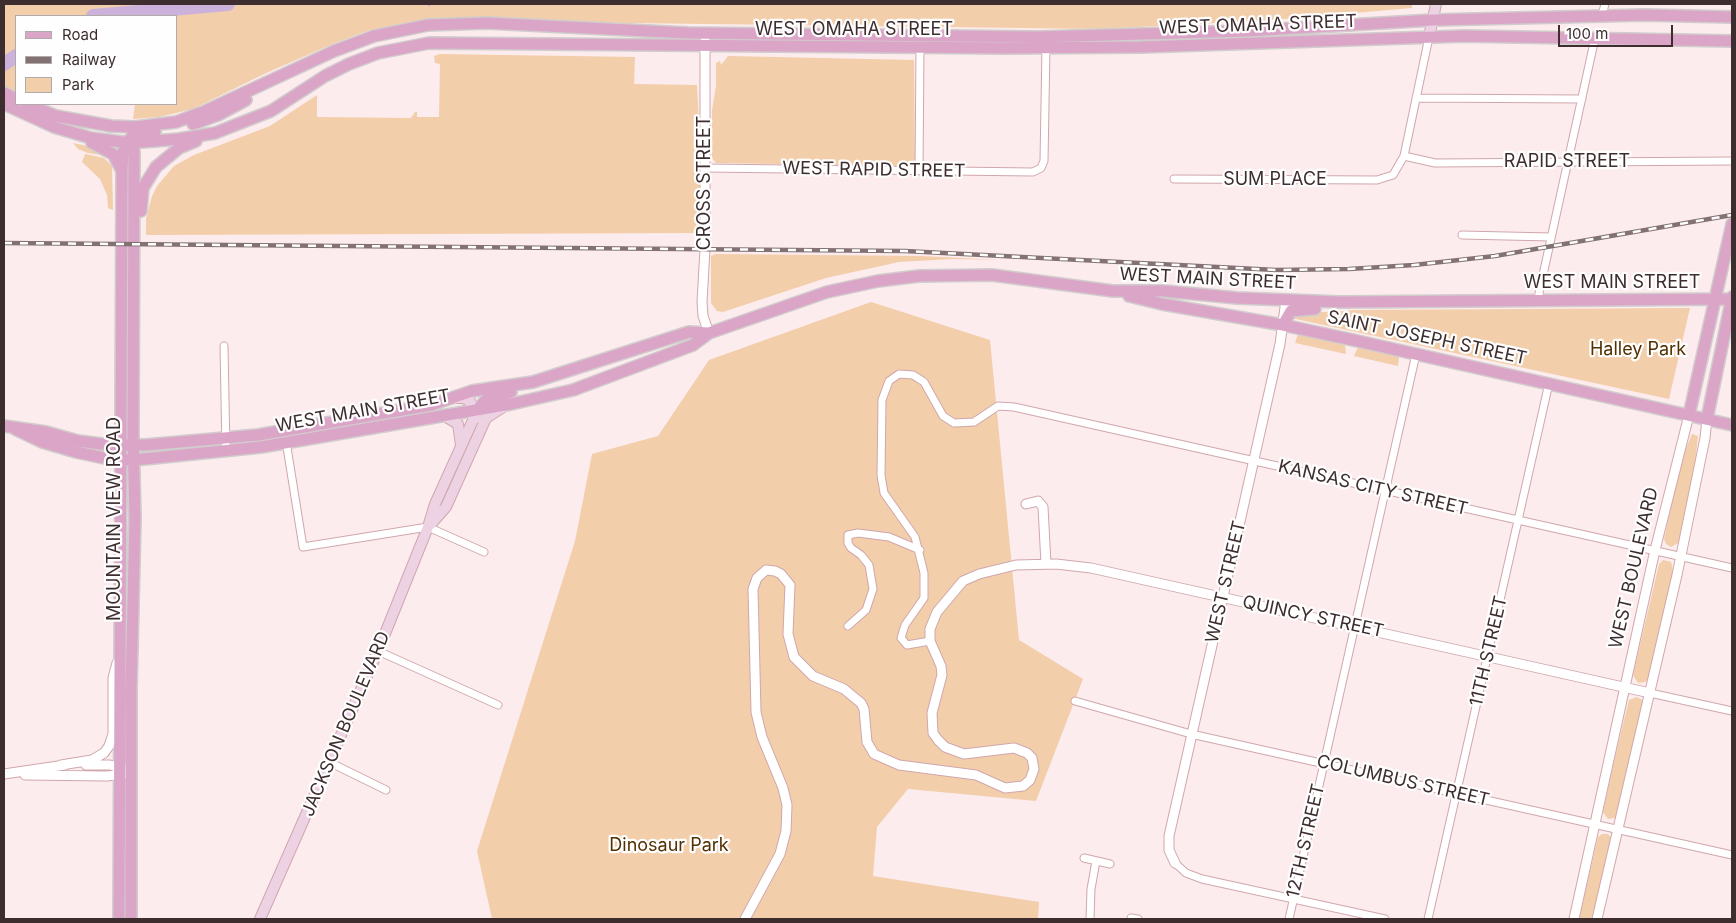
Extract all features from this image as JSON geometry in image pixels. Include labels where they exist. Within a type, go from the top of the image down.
[{"type":"main road","points":[[1429,37],[1436,4]]},
{"type":"main road","name":"WEST OMAHA STREET","points":[[4,104],[56,116],[118,126],[155,125],[190,118],[334,51],[374,36],[428,25],[496,23],[705,33],[1124,36],[1433,20],[1602,16],[1732,16]]},
{"type":"main road","name":"WEST OMAHA STREET","points":[[23,107],[54,127],[91,138],[129,144],[215,133],[271,111],[325,76],[349,64],[378,53],[429,43],[920,48],[1141,47],[1429,37],[1732,41]]},
{"type":"main road","points":[[129,144],[140,134],[171,130],[218,115],[304,66]]},
{"type":"main road","points":[[118,126],[128,132],[129,144]]},
{"type":"main road","points":[[54,127],[56,134],[107,149],[115,156],[122,170]]},
{"type":"main road","points":[[134,315],[140,276],[141,206],[146,182],[156,167],[166,157],[179,148],[215,133]]},
{"type":"main road","name":"MOUNTAIN VIEW ROAD","points":[[119,919],[122,170],[129,144]]},
{"type":"main road","name":"MOUNTAIN VIEW ROAD","points":[[129,144],[134,315],[131,919]]},
{"type":"main road","name":"WEST BOULEVARD","points":[[1689,415],[1732,224]]},
{"type":"main road","name":"WEST MAIN STREET","points":[[4,426],[46,432],[78,441],[134,445],[285,436],[476,412],[573,390],[693,345],[709,333],[827,292],[878,281],[919,276],[992,275],[1113,291],[1164,291],[1286,300],[1358,302],[1716,300],[1732,298]]},
{"type":"main road","name":"SAINT JOSEPH STREET","points":[[1113,291],[1162,304],[1283,325],[1732,425]]},
{"type":"main road","points":[[1707,419],[1732,298]]},
{"type":"main road","points":[[1283,325],[1288,313],[1294,310],[1333,310],[1358,302]]},
{"type":"main road","name":"WEST MAIN STREET","points":[[15,429],[42,442],[76,452],[121,460],[226,451],[423,406],[472,391],[533,382],[688,332],[709,333]]},
{"type":"main road","points":[[476,412],[486,400],[499,394],[574,378],[624,359],[646,345]]},
{"type":"main road","points":[[450,399],[466,398],[472,403],[476,412],[476,422],[458,467],[456,483]]},
{"type":"main road","name":"JACKSON BOULEVARD","points":[[428,527],[446,507],[486,418],[496,410],[511,404]]},
{"type":"main road","name":"JACKSON BOULEVARD","points":[[260,919],[378,651],[428,527],[435,504],[476,412]]},
{"type":"main road","points":[[443,415],[458,424],[462,445]]},
{"type":"street","points":[[1602,16],[1605,4]]},
{"type":"street","name":"CROSS STREET","points":[[705,33],[706,168],[702,302],[703,316],[709,333]]},
{"type":"street","points":[[1404,156],[1429,37]]},
{"type":"street","points":[[1539,301],[1551,237],[1595,38]]},
{"type":"street","name":"WEST RAPID STREET","points":[[706,168],[1033,172],[1041,168],[1044,161],[1046,47]]},
{"type":"street","points":[[919,171],[920,48]]},
{"type":"street","points":[[1416,98],[1582,99]]},
{"type":"street","name":"RAPID STREET","points":[[1404,156],[1435,162],[1732,161]]},
{"type":"street","name":"SUM PLACE","points":[[1174,179],[1377,180],[1394,175],[1404,156]]},
{"type":"street","points":[[1462,235],[1551,237]]},
{"type":"street","name":"WEST STREET","points":[[1175,863],[1169,850],[1169,836],[1283,325],[1286,300]]},
{"type":"street","points":[[224,346],[226,451]]},
{"type":"street","name":"12TH STREET","points":[[1289,919],[1416,354]]},
{"type":"street","name":"KANSAS CITY STREET","points":[[920,550],[911,528],[889,500],[882,484],[881,410],[889,381],[899,374],[919,378],[929,388],[943,416],[954,423],[974,422],[998,406],[1014,407],[1732,568]]},
{"type":"street","name":"11TH STREET","points":[[1428,919],[1549,383]]},
{"type":"street","name":"WEST BOULEVARD","points":[[1574,919],[1655,550],[1689,415]]},
{"type":"street","points":[[1597,919],[1681,556],[1706,438],[1707,419]]},
{"type":"street","points":[[285,436],[303,547],[428,527],[484,552]]},
{"type":"street","points":[[1026,504],[1038,500],[1043,507],[1046,564]]},
{"type":"street","points":[[745,919],[780,854],[787,818],[784,788],[762,737],[756,712],[753,599],[757,578],[763,572],[776,570],[786,578],[791,591],[788,634],[794,657],[813,676],[844,689],[856,698],[864,709],[867,742],[874,754],[899,765],[976,775],[1005,788],[1023,786],[1030,780],[1034,769],[1032,758],[1027,752],[1014,748],[964,754],[954,751],[938,740],[933,732],[932,713],[942,675],[941,666],[930,642],[907,645],[901,638],[905,625],[924,598],[925,584],[920,550],[889,537],[858,533],[848,535],[848,543],[851,548],[861,555],[869,565],[873,589],[866,610],[848,626]]},
{"type":"street","name":"QUINCY STREET","points":[[930,642],[930,629],[933,619],[963,581],[998,568],[1046,564],[1091,568],[1732,711]]},
{"type":"street","points":[[378,651],[498,705]]},
{"type":"street","points":[[4,774],[92,760],[104,753],[109,746],[113,734],[113,678],[120,653]]},
{"type":"street","name":"COLUMBUS STREET","points":[[1074,701],[1192,734],[1732,855]]},
{"type":"street","points":[[329,762],[386,790]]},
{"type":"street","points":[[61,765],[110,765],[119,772]]},
{"type":"street","points":[[4,774],[132,772]]},
{"type":"street","points":[[1084,858],[1110,864]]},
{"type":"street","points":[[1090,919],[1091,888],[1096,861]]},
{"type":"street","points":[[1175,863],[1186,873],[1202,879],[1385,919]]},
{"type":"green space","points":[[4,4],[1412,4],[1412,8],[1273,20],[1100,29],[550,22],[405,23],[367,31],[335,43],[264,74],[193,109],[159,117],[133,119],[135,105],[178,105],[178,15],[15,15],[15,92],[4,87]]},
{"type":"green space","points":[[440,54],[635,57],[634,84],[697,85],[702,233],[146,235],[146,219],[152,196],[157,186],[174,166],[194,155],[270,126],[317,95],[317,117],[411,118],[417,112],[417,117],[439,117],[440,64],[435,63],[434,56]]},
{"type":"green space","points":[[728,56],[914,60],[915,161],[908,166],[716,163],[712,158],[712,110],[716,86],[716,63],[720,61],[721,65]]},
{"type":"green space","points":[[73,143],[97,148],[108,156],[88,153],[78,149]]},
{"type":"green space","points":[[85,154],[104,158],[112,166],[113,210],[108,208],[107,195],[100,179],[82,162]]},
{"type":"green space","points":[[715,254],[921,256],[1001,260],[952,259],[899,262],[826,278],[723,312],[717,311],[711,303],[711,256]]},
{"type":"green space","name":"Dinosaur Park","points":[[871,302],[990,340],[1019,640],[1083,679],[1036,801],[908,789],[877,827],[873,876],[1039,902],[1038,919],[492,919],[477,851],[575,541],[592,454],[658,436],[709,360]]},
{"type":"green space","name":"Halley Park","points":[[1690,308],[1669,399],[1291,318],[1295,312],[1353,310]]},
{"type":"green space","points":[[1298,334],[1345,345],[1346,354],[1295,343]]},
{"type":"green space","points":[[1358,347],[1399,356],[1398,366],[1354,356]]},
{"type":"green space","points":[[1692,434],[1698,436],[1693,481],[1680,542],[1671,547],[1666,544],[1664,539],[1682,458]]},
{"type":"green space","points":[[1663,560],[1671,562],[1673,570],[1649,678],[1645,682],[1638,683],[1633,675],[1659,564]]},
{"type":"green space","points":[[1637,697],[1642,700],[1643,706],[1618,814],[1615,818],[1608,819],[1603,812],[1616,753],[1629,700]]},
{"type":"green space","points":[[1602,834],[1608,834],[1612,839],[1595,919],[1579,919],[1598,837]]},
{"type":"waterway","points":[[104,15],[228,4]]},
{"type":"waterway","points":[[4,64],[15,57]]},
{"type":"railway","points":[[4,243],[905,251],[1276,270],[1349,269],[1414,265],[1495,256],[1732,215]]}]
